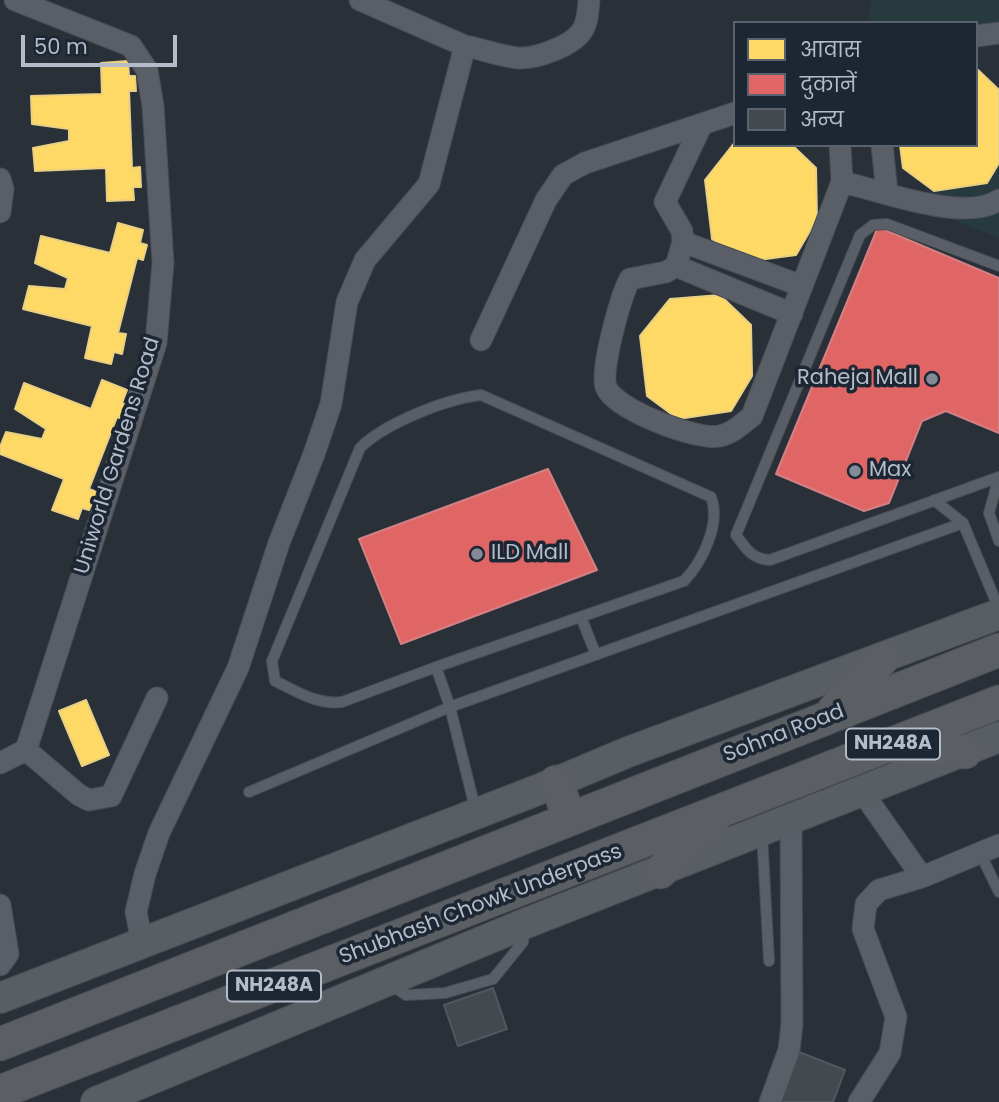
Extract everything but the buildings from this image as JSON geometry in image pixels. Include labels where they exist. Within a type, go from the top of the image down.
[{"type":"highway","name":"Sohna Road","points":[[570,818],[999,650]]},
{"type":"highway","points":[[827,717],[882,659]]},
{"type":"highway","name":"NH248A","points":[[727,810],[999,702]]},
{"type":"highway","points":[[887,746],[965,752]]},
{"type":"highway","points":[[556,782],[570,818]]},
{"type":"highway","points":[[660,872],[727,810]]},
{"type":"highway","name":"Shubhash Chowk Underpass","points":[[0,1092],[727,810]]},
{"type":"highway","name":"NH248A","points":[[0,1044],[570,818]]},
{"type":"main road","points":[[1,993],[142,942],[628,752],[882,659],[999,612]]},
{"type":"main road","points":[[96,1102],[524,924],[762,833],[999,737]]},
{"type":"street","name":"Uniworld Gardens Road","points":[[15,0],[131,46],[138,53],[147,70],[153,106],[163,263],[156,343],[26,750]]},
{"type":"street","points":[[360,0],[465,46],[518,58],[532,57],[561,46],[581,34],[588,17],[589,0]]},
{"type":"street","points":[[978,36],[999,33]]},
{"type":"street","points":[[142,942],[136,912],[145,874],[159,833],[238,668],[279,543],[314,454],[331,404],[346,302],[365,260],[429,184],[465,46]]},
{"type":"street","points":[[481,340],[546,200],[563,176],[585,163],[733,114]]},
{"type":"street","points":[[701,126],[665,202],[682,231],[683,242],[676,266],[666,272],[639,275],[630,279],[604,371],[606,387],[614,399],[634,411],[702,437],[720,436],[735,430],[752,416],[842,181],[840,147]]},
{"type":"street","points":[[882,147],[887,192]]},
{"type":"street","points":[[0,180],[3,189],[0,212]]},
{"type":"street","points":[[842,181],[964,211],[985,208],[999,201]]},
{"type":"street","points":[[683,242],[802,286]]},
{"type":"street","points":[[676,266],[792,314]]},
{"type":"street","points":[[0,763],[26,750],[79,796],[89,800],[111,796],[157,698]]},
{"type":"street","points":[[863,793],[922,877]]},
{"type":"street","points":[[770,1102],[789,1050],[792,1024],[791,821]]},
{"type":"street","points":[[859,1102],[890,1053],[896,1017],[863,929],[866,904],[879,890],[922,877],[989,849]]},
{"type":"street","points":[[0,905],[8,954],[0,965]]},
{"type":"lane","points":[[999,266],[887,224],[873,225],[860,235],[736,535],[748,552],[759,560],[770,560],[999,478],[994,511],[999,541]]},
{"type":"lane","points":[[481,395],[711,496],[716,518],[696,566],[684,581],[436,667],[342,702],[329,704],[320,703],[275,681],[271,672],[272,661],[360,448],[383,430],[461,397],[481,395]]},
{"type":"lane","points":[[934,500],[963,523],[999,612]]},
{"type":"lane","points":[[248,792],[450,707],[963,523]]},
{"type":"lane","points":[[581,617],[596,655]]},
{"type":"lane","points":[[436,667],[450,707],[476,812]]},
{"type":"lane","points":[[762,833],[769,961]]},
{"type":"lane","points":[[989,849],[999,892]]},
{"type":"green space","points":[[871,0],[999,0],[999,25],[978,25],[978,21],[868,21]]},
{"type":"green space","points":[[999,169],[999,238],[926,209],[932,185]]},
{"type":"place","name":"Raheja Mall","points":[[932,379]]},
{"type":"place","name":"Max","points":[[855,471]]},
{"type":"place","name":"ILD Mall","points":[[477,554]]}]
